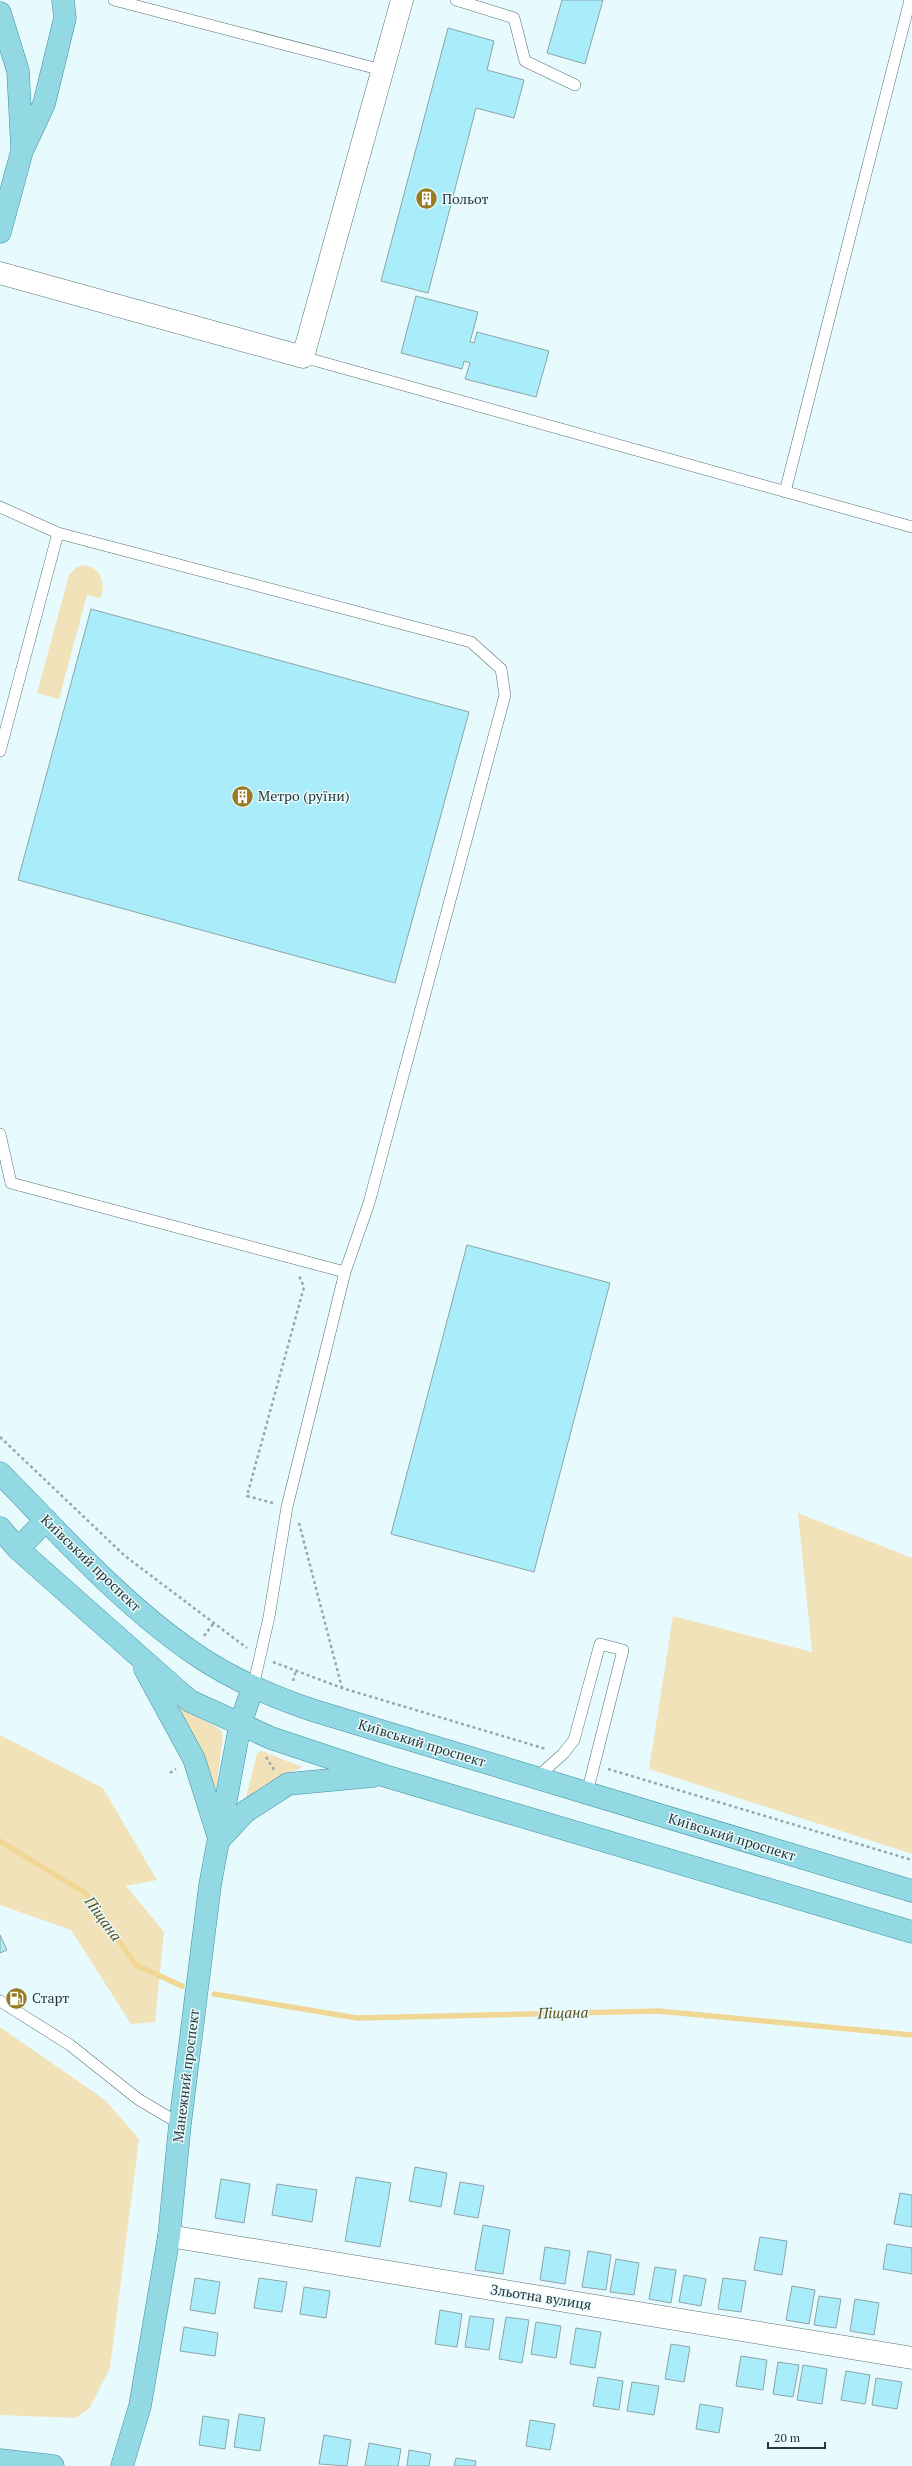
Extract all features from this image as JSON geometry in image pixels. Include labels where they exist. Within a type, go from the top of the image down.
[{"type":"main road","points":[[0,232],[22,151],[44,104],[65,18],[63,0]]},
{"type":"main road","points":[[0,13],[18,71],[22,151]]},
{"type":"main road","name":"Київський проспект","points":[[0,1473],[118,1593],[193,1652],[254,1687],[315,1711],[912,1891]]},
{"type":"main road","points":[[18,1549],[46,1520]]},
{"type":"main road","points":[[0,1528],[18,1549],[138,1658],[190,1701],[271,1738],[382,1775],[912,1932]]},
{"type":"main road","points":[[138,1658],[194,1759],[219,1840],[245,1812],[288,1784],[382,1775]]},
{"type":"main road","name":"Манежний проспект","points":[[122,2466],[140,2406],[169,2236],[180,2124],[209,1892],[240,1724],[254,1687]]},
{"type":"main road","points":[[0,2460],[53,2466]]},
{"type":"street","points":[[0,273],[303,358],[402,0]]},
{"type":"street","name":"Зльотна вулиця","points":[[169,2236],[912,2358]]},
{"type":"lane","points":[[114,0],[382,70]]},
{"type":"lane","points":[[456,0],[514,18],[525,61],[574,85]]},
{"type":"lane","points":[[784,492],[910,0]]},
{"type":"lane","points":[[303,358],[912,527]]},
{"type":"lane","points":[[0,507],[58,533],[471,642],[501,669],[505,695],[369,1203],[345,1272],[287,1507],[269,1617],[254,1687]]},
{"type":"lane","points":[[0,751],[58,533]]},
{"type":"lane","points":[[0,1134],[11,1183],[345,1272]]},
{"type":"lane","points":[[536,1778],[563,1754],[574,1740],[600,1644],[623,1650],[587,1793]]},
{"type":"lane","points":[[0,2001],[70,2045],[138,2099],[180,2124]]},
{"type":"path","points":[[0,1437],[125,1556],[213,1624],[260,1657],[296,1671]]},
{"type":"shaded area","points":[[83,565],[94,569],[101,576],[103,586],[101,598],[87,595],[59,699],[37,693],[69,575],[77,567]]},
{"type":"shaded area","points":[[798,1513],[912,1558],[912,1854],[649,1769],[673,1616],[812,1652]]},
{"type":"shaded area","points":[[177,1706],[220,1729],[223,1736],[216,1789]]},
{"type":"shaded area","points":[[0,1735],[103,1788],[157,1880],[126,1886],[164,1932],[155,2022],[131,2024],[71,1930],[0,1905]]},
{"type":"shaded area","points":[[262,1751],[302,1767],[267,1784],[246,1798],[257,1753]]},
{"type":"shaded area","points":[[0,2027],[105,2100],[139,2139],[110,2368],[89,2409],[75,2418],[0,2415]]},
{"type":"building","points":[[562,0],[603,0],[585,64],[547,53]]},
{"type":"building","name":"Польот","points":[[448,28],[494,41],[487,70],[524,80],[514,118],[476,108],[428,293],[381,281]]},
{"type":"building","points":[[416,296],[478,312],[470,342],[474,343],[477,332],[549,351],[536,397],[465,379],[470,363],[464,361],[462,369],[401,353]]},
{"type":"building","name":"Метро (руїни)","points":[[91,609],[469,712],[395,983],[18,880]]},
{"type":"building","points":[[467,1245],[610,1283],[534,1572],[391,1534]]},
{"type":"building","points":[[0,1935],[7,1950],[0,1953]]},
{"type":"building","points":[[415,2167],[447,2173],[441,2207],[409,2201]]},
{"type":"building","points":[[356,2177],[391,2183],[380,2247],[345,2241]]},
{"type":"building","points":[[221,2179],[250,2184],[244,2223],[215,2218]]},
{"type":"building","points":[[460,2182],[484,2186],[478,2218],[454,2214]]},
{"type":"building","points":[[277,2184],[317,2190],[312,2222],[272,2215]]},
{"type":"building","points":[[900,2193],[912,2195],[912,2227],[894,2224]]},
{"type":"building","points":[[483,2225],[510,2230],[503,2274],[475,2270]]},
{"type":"building","points":[[760,2237],[787,2241],[782,2275],[754,2270]]},
{"type":"building","points":[[887,2244],[912,2248],[912,2274],[883,2269]]},
{"type":"building","points":[[545,2247],[570,2251],[565,2284],[540,2280]]},
{"type":"building","points":[[588,2251],[611,2255],[606,2290],[582,2287]]},
{"type":"building","points":[[616,2259],[639,2263],[634,2295],[610,2292]]},
{"type":"building","points":[[655,2267],[676,2270],[671,2303],[649,2299]]},
{"type":"building","points":[[684,2275],[706,2279],[701,2306],[679,2302]]},
{"type":"building","points":[[195,2278],[220,2282],[215,2314],[190,2310]]},
{"type":"building","points":[[259,2278],[287,2282],[282,2312],[254,2308]]},
{"type":"building","points":[[723,2278],[746,2281],[741,2312],[718,2309]]},
{"type":"building","points":[[792,2286],[815,2290],[809,2324],[786,2320]]},
{"type":"building","points":[[304,2287],[330,2291],[326,2318],[300,2314]]},
{"type":"building","points":[[819,2296],[841,2299],[836,2328],[814,2325]]},
{"type":"building","points":[[855,2299],[879,2303],[874,2335],[850,2331]]},
{"type":"building","points":[[440,2310],[462,2314],[457,2347],[435,2344]]},
{"type":"building","points":[[470,2316],[494,2319],[489,2350],[465,2347]]},
{"type":"building","points":[[506,2317],[529,2320],[522,2363],[499,2359]]},
{"type":"building","points":[[536,2322],[561,2326],[556,2358],[531,2354]]},
{"type":"building","points":[[184,2327],[218,2333],[215,2356],[180,2351]]},
{"type":"building","points":[[576,2328],[601,2332],[595,2368],[570,2364]]},
{"type":"building","points":[[671,2344],[690,2347],[684,2382],[665,2379]]},
{"type":"building","points":[[741,2356],[767,2360],[763,2390],[736,2386]]},
{"type":"building","points":[[778,2362],[799,2365],[793,2397],[773,2394]]},
{"type":"building","points":[[803,2365],[827,2369],[822,2404],[797,2400]]},
{"type":"building","points":[[846,2371],[870,2375],[865,2404],[841,2400]]},
{"type":"building","points":[[598,2377],[623,2381],[619,2410],[593,2406]]},
{"type":"building","points":[[876,2378],[902,2382],[897,2409],[872,2405]]},
{"type":"building","points":[[632,2382],[659,2386],[654,2415],[627,2411]]},
{"type":"building","points":[[700,2404],[723,2408],[719,2433],[696,2429]]},
{"type":"building","points":[[239,2414],[265,2418],[260,2451],[234,2447]]},
{"type":"building","points":[[203,2416],[229,2420],[225,2449],[199,2445]]},
{"type":"building","points":[[530,2420],[555,2424],[550,2450],[526,2446]]},
{"type":"building","points":[[324,2435],[351,2440],[347,2466],[319,2464]]},
{"type":"building","points":[[369,2443],[401,2449],[398,2466],[365,2466]]},
{"type":"building","points":[[409,2450],[431,2454],[429,2466],[407,2466]]},
{"type":"building","points":[[456,2458],[476,2461],[475,2466],[454,2466]]},
{"type":"waterway","name":"Піщана","points":[[0,1841],[85,1893],[136,1965],[182,1986]]},
{"type":"waterway","name":"Піщана","points":[[214,1994],[357,2018],[658,2011],[912,2035]]},
{"type":"place","name":"Польот","points":[[427,199]]},
{"type":"place","name":"Метро (руїни)","points":[[243,796]]},
{"type":"place","name":"Старт","points":[[17,1998]]}]
